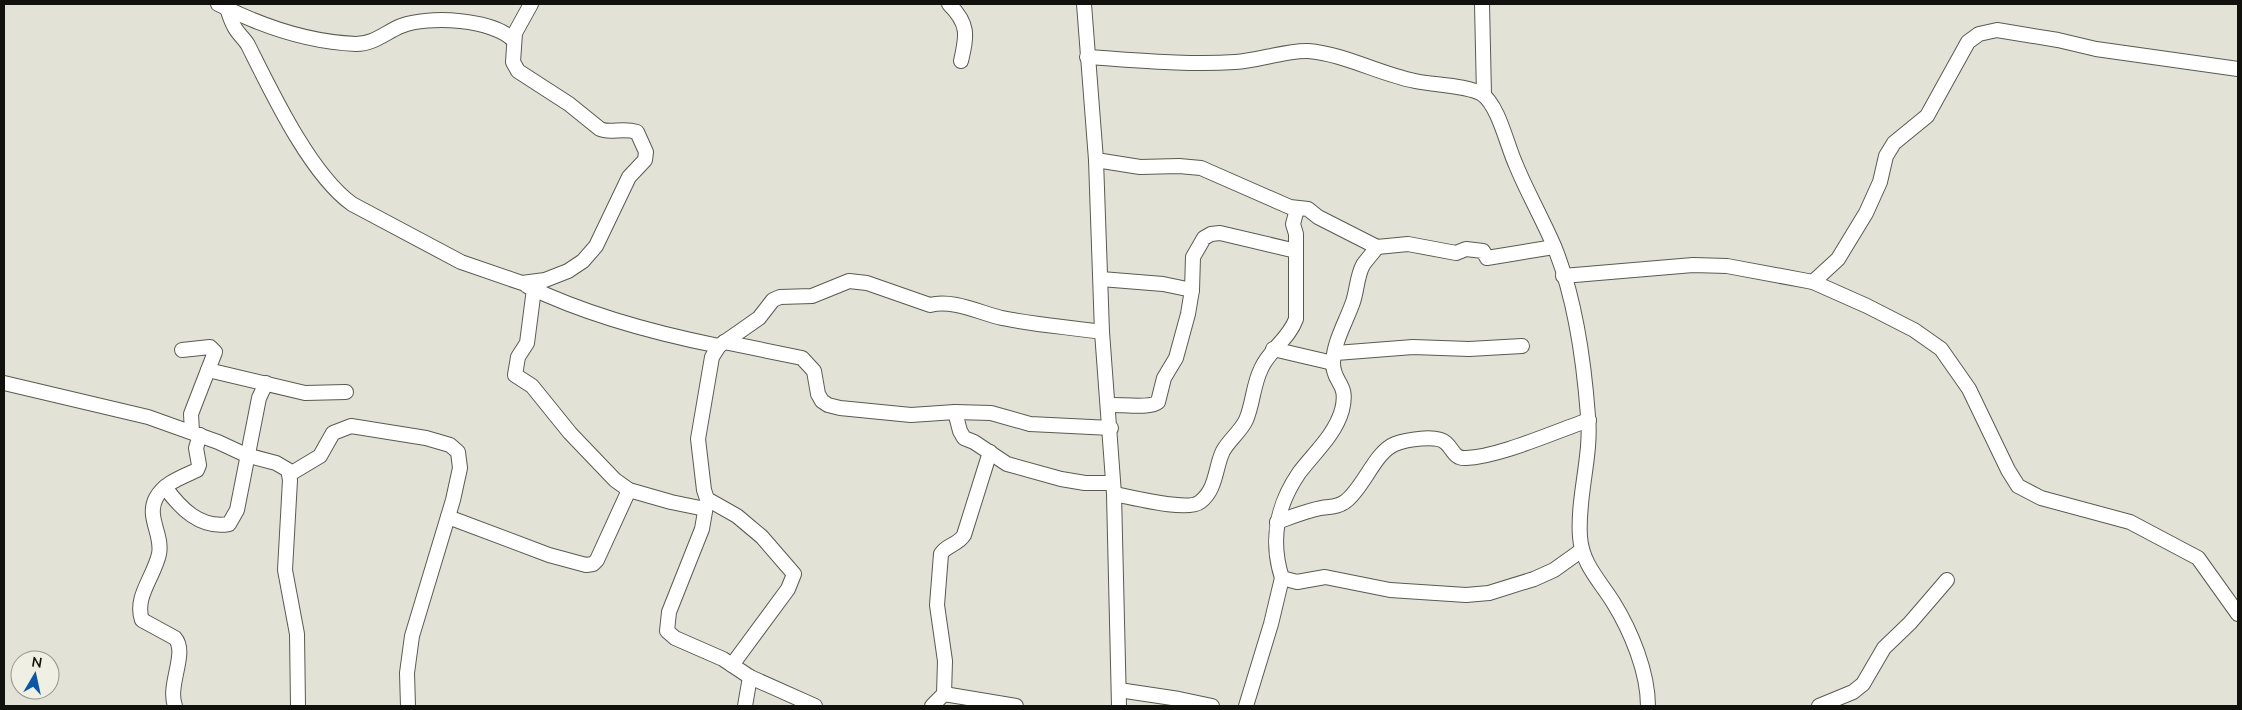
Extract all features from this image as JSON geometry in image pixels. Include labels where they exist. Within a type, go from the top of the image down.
[{"type":"street","points":[[528,286],[568,271],[583,261],[596,246],[629,177],[645,160],[646,152],[637,132],[627,129],[606,132],[600,130],[569,104],[518,71],[513,62],[514,41],[518,26],[531,4]]},
{"type":"street","points":[[949,4],[960,15],[966,27],[961,61]]},
{"type":"street","points":[[1084,4],[1096,160],[1102,332],[1114,488],[1119,706]]},
{"type":"street","points":[[1482,4],[1484,96],[1497,115],[1516,165],[1554,247],[1579,340],[1589,420],[1580,506],[1582,550],[1594,575],[1613,601],[1629,634],[1642,669],[1648,706]]},
{"type":"street","points":[[222,6],[279,30],[307,38],[336,42],[365,44],[401,26],[430,21],[494,27],[508,34],[514,41]]},
{"type":"street","points":[[222,6],[234,27],[246,42],[259,70],[302,144],[337,193],[352,204],[461,262],[598,314],[682,339],[802,358],[814,371],[818,394],[828,405],[911,415],[955,412],[991,413],[1030,424],[1110,428]]},
{"type":"street","points":[[1813,282],[1838,259],[1861,221],[1880,182],[1886,156],[1894,143],[1927,116],[1968,42],[1979,34],[1997,30],[2058,40],[2096,49],[2238,69]]},
{"type":"street","points":[[1087,57],[1233,62],[1306,51],[1345,60],[1396,77],[1466,89],[1484,96]]},
{"type":"street","points":[[1096,160],[1140,167],[1179,166],[1201,168],[1297,209],[1308,209],[1318,217],[1377,247],[1408,244],[1456,253],[1466,249],[1484,251],[1487,258],[1554,247]]},
{"type":"street","points":[[955,412],[960,432],[964,438],[1007,464],[1030,472],[1114,488],[1176,505],[1194,505],[1201,502],[1218,473],[1222,452],[1246,421],[1258,376],[1273,349],[1286,336],[1296,319],[1296,234],[1293,224],[1297,209]]},
{"type":"street","points":[[1108,405],[1127,403],[1147,406],[1158,402],[1164,378],[1179,348],[1192,290],[1194,257],[1204,238],[1211,234],[1220,233],[1296,251]]},
{"type":"street","points":[[1246,706],[1271,624],[1282,578],[1276,561],[1275,546],[1277,522],[1281,507],[1300,473],[1332,431],[1341,412],[1345,390],[1337,377],[1335,358],[1338,337],[1353,301],[1359,274],[1363,265],[1377,247]]},
{"type":"street","points":[[1563,276],[1693,264],[1727,266],[1813,282],[1914,330],[1941,349],[1969,389],[2008,470],[2018,486],[2041,498],[2130,522],[2198,558],[2238,614]]},
{"type":"street","points":[[1101,279],[1146,282],[1192,290]]},
{"type":"street","points":[[815,706],[750,677],[732,665],[675,638],[667,631],[669,612],[698,542],[706,504],[699,428],[712,357],[722,344],[759,318],[773,300],[780,297],[812,296],[849,281],[867,283],[930,305],[939,303],[949,304],[1002,318],[1102,332]]},
{"type":"street","points":[[528,286],[527,342],[518,357],[515,375],[532,386],[570,432],[615,480],[629,490],[671,502],[706,504],[737,516],[762,537],[794,574],[788,590],[732,665]]},
{"type":"street","points":[[1273,349],[1335,358],[1413,348],[1469,349],[1522,346]]},
{"type":"street","points":[[175,706],[171,692],[180,650],[179,643],[175,638],[142,620],[139,613],[141,600],[159,553],[160,542],[152,509],[156,497],[166,487],[197,470],[199,465],[196,433],[191,414],[214,352],[213,348],[182,350]]},
{"type":"street","points":[[208,370],[266,382],[305,393],[346,392]]},
{"type":"street","points":[[166,487],[178,505],[188,514],[209,522],[229,524],[237,510],[246,455],[259,398],[266,382]]},
{"type":"street","points":[[4,383],[148,417],[196,433],[246,455],[276,463],[288,470],[290,474],[285,570],[297,634],[298,706]]},
{"type":"street","points":[[1277,522],[1322,507],[1338,506],[1362,485],[1385,449],[1396,444],[1426,438],[1440,439],[1446,443],[1456,456],[1464,459],[1505,449],[1589,420]]},
{"type":"street","points":[[290,474],[320,456],[332,433],[351,426],[426,438],[450,445],[458,452],[460,468],[448,517],[412,636],[408,673],[408,706]]},
{"type":"street","points":[[932,706],[944,694],[945,661],[937,605],[941,554],[945,548],[960,541],[964,535],[990,452]]},
{"type":"street","points":[[448,517],[549,555],[586,565],[592,564],[597,560],[629,490]]},
{"type":"street","points":[[1282,578],[1297,582],[1325,577],[1390,590],[1466,595],[1488,593],[1534,579],[1554,570],[1582,550]]},
{"type":"street","points":[[1819,706],[1853,692],[1863,684],[1884,648],[1910,623],[1947,580]]},
{"type":"street","points":[[745,706],[750,677]]},
{"type":"street","points":[[1119,690],[1178,702],[1212,706]]},
{"type":"street","points":[[944,694],[1016,706]]}]
